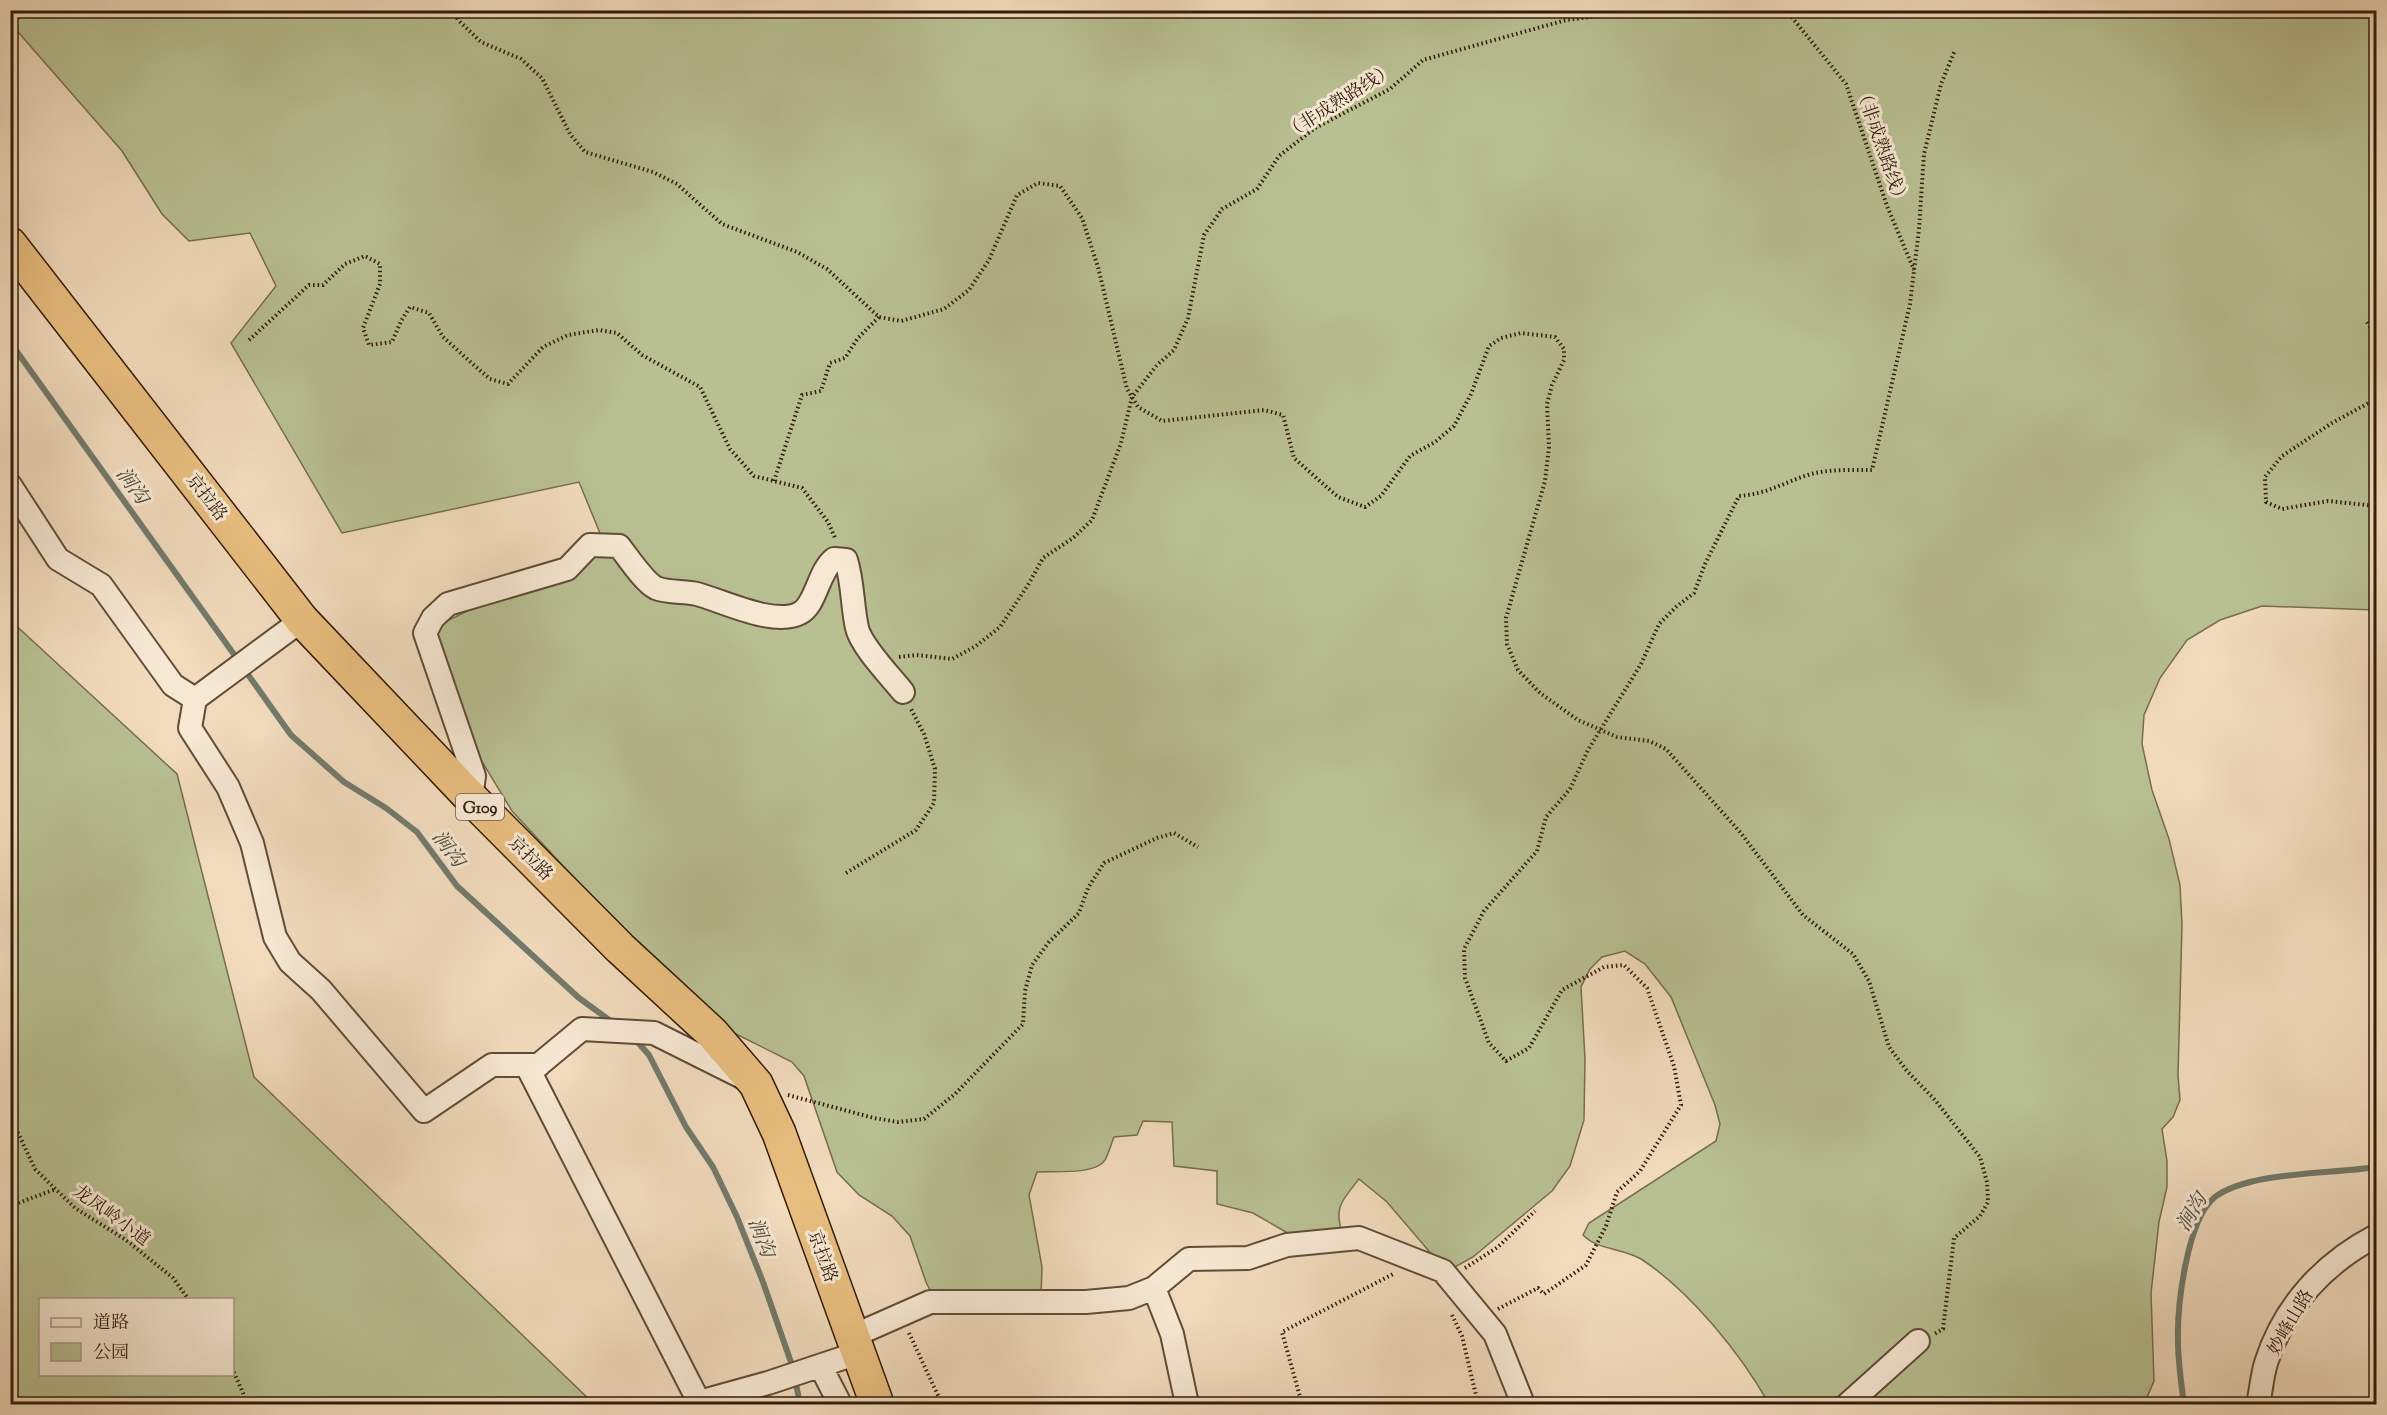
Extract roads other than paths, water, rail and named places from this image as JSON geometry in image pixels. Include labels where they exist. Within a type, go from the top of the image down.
[{"type":"highway","name":"京拉路","points":[[10,244],[302,620],[471,798],[620,948],[712,1034],[756,1084],[779,1133],[877,1404]]},
{"type":"street","points":[[10,484],[58,559],[101,585],[173,685],[195,699]]},
{"type":"street","points":[[471,798],[474,776],[425,633],[433,618],[448,604],[567,569],[590,545],[619,546],[655,588],[696,594],[766,615],[789,617],[802,612],[811,600],[825,566],[834,559],[846,560],[857,630],[877,661],[903,692]]},
{"type":"street","points":[[302,620],[195,699],[190,728],[228,787],[252,843],[275,938],[290,962],[321,990],[424,1111],[492,1065],[539,1065]]},
{"type":"street","points":[[756,1084],[654,1033],[582,1029],[530,1072],[699,1402],[821,1367],[902,1316],[930,1302],[1086,1302],[1129,1298],[1154,1288],[1189,1259],[1248,1258],[1287,1245],[1359,1238],[1443,1271],[1495,1334],[1523,1404]]},
{"type":"street","name":"妙峰山路","points":[[2258,1404],[2266,1364],[2280,1330],[2300,1298],[2322,1271],[2354,1248],[2376,1236]]},
{"type":"street","points":[[1154,1288],[1172,1334],[1187,1404]]},
{"type":"street","points":[[1848,1404],[1918,1341]]},
{"type":"street","points":[[821,1367],[840,1404]]},
{"type":"waterway","name":"涧沟","points":[[10,342],[238,660]]},
{"type":"waterway","name":"涧沟","points":[[244,669],[291,735],[344,782],[386,808],[417,832],[457,886],[579,998],[612,1022]]},
{"type":"waterway","name":"涧沟","points":[[635,1039],[649,1055],[686,1127],[713,1167],[737,1217],[763,1282],[793,1368]]},
{"type":"waterway","name":"涧沟","points":[[2184,1404],[2178,1349],[2179,1307],[2191,1243],[2205,1208],[2215,1197],[2249,1182],[2292,1175],[2376,1167]]},
{"type":"waterway","name":"涧沟","points":[[795,1379],[800,1404]]}]
